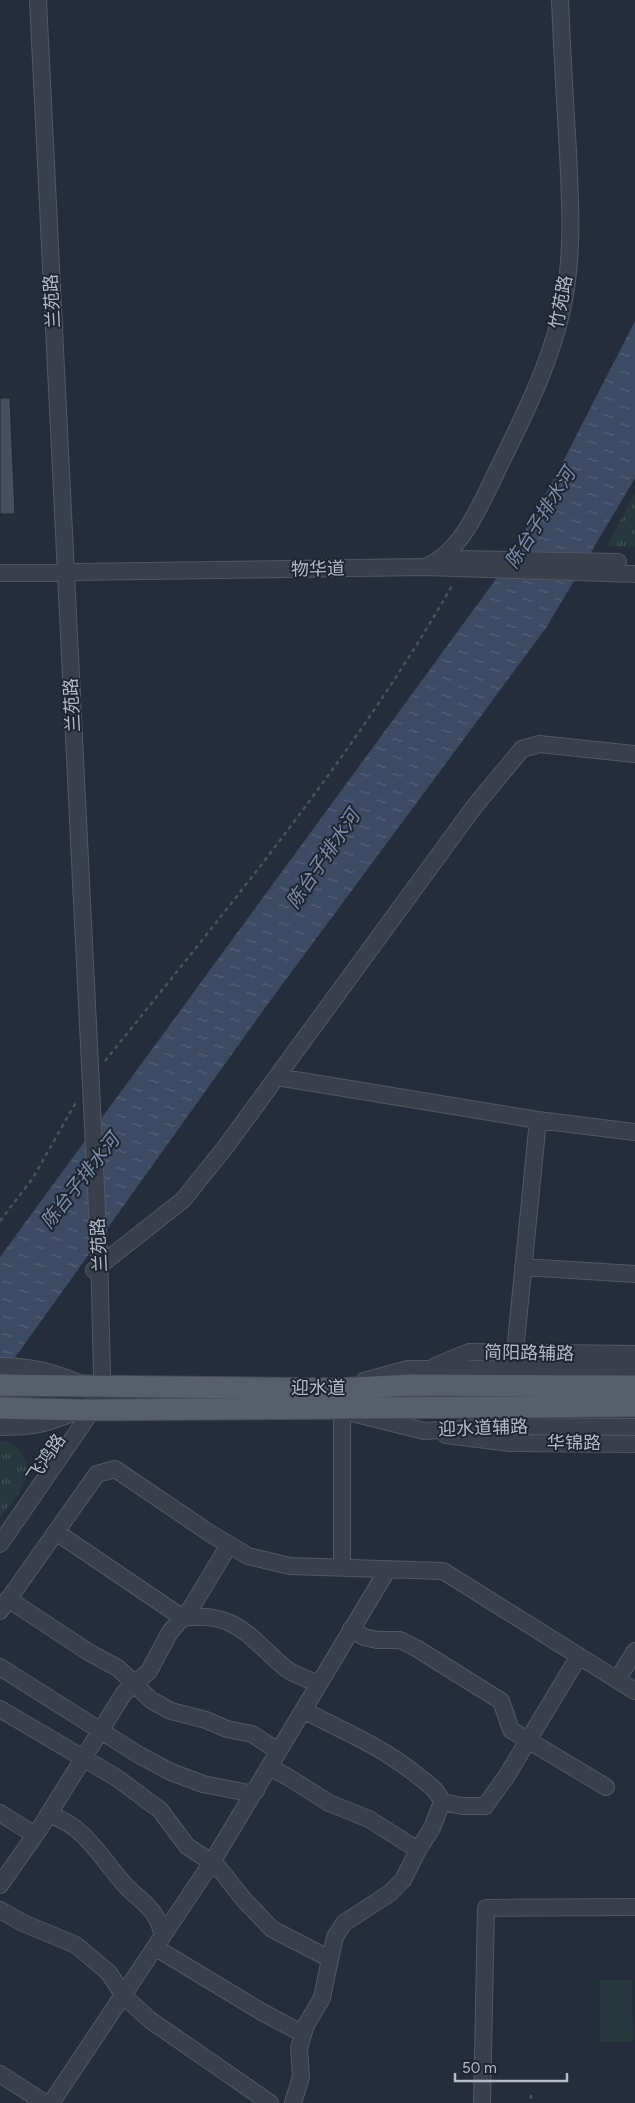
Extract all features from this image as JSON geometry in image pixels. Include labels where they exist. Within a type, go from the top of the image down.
[{"type":"main road","name":"迎水道","points":[[6,1375],[94,1387],[337,1402],[410,1385],[635,1386]]},
{"type":"main road","name":"迎水道","points":[[0,1408],[86,1410],[337,1402],[635,1406]]},
{"type":"street","name":"兰苑路","points":[[32,0],[96,1261],[102,1335],[94,1387]]},
{"type":"street","name":"兰苑路","points":[[38,0],[62,567]]},
{"type":"street","name":"竹苑路","points":[[431,562],[452,536],[484,484],[524,402],[537,368],[552,318],[561,268],[563,209],[552,0]]},
{"type":"street","name":"竹苑路","points":[[431,562],[469,524],[521,422],[549,355],[566,288],[570,202],[560,0]]},
{"type":"street","name":"物华道","points":[[0,562],[62,567]]},
{"type":"street","name":"物华道","points":[[431,562],[461,569],[487,564]]},
{"type":"street","name":"物华道","points":[[0,573],[62,567],[431,562],[597,567],[635,574]]},
{"type":"street","name":"物华道","points":[[597,567],[635,562]]},
{"type":"street","points":[[96,1261],[183,1200],[227,1145],[468,815],[522,749],[539,744],[635,754]]},
{"type":"street","points":[[277,1077],[538,1120],[635,1132]]},
{"type":"street","points":[[514,1352],[538,1120]]},
{"type":"street","points":[[524,1267],[635,1274]]},
{"type":"street","name":"简阳路辅路","points":[[427,1369],[469,1352],[635,1354]]},
{"type":"street","points":[[342,1568],[337,1402],[408,1369],[635,1369]]},
{"type":"street","name":"飞鸿路","points":[[0,1544],[86,1410],[94,1387]]},
{"type":"street","name":"迎水道辅路","points":[[337,1402],[424,1431],[507,1426],[635,1427]]},
{"type":"street","points":[[0,1427],[32,1427],[86,1410]]},
{"type":"street","name":"飞鸿路","points":[[0,1526],[86,1410]]},
{"type":"street","name":"华锦路","points":[[424,1431],[476,1440],[510,1443],[635,1444]]},
{"type":"street","points":[[278,1751],[252,1734],[227,1730],[206,1720],[171,1711],[151,1700],[118,1668],[4,1605],[97,1474],[115,1469],[248,1556],[290,1566],[443,1571],[635,1690]]},
{"type":"street","points":[[56,1532],[183,1618],[200,1615],[242,1627],[286,1669],[319,1684]]},
{"type":"street","points":[[0,1885],[35,1835],[124,1693],[148,1671],[170,1632],[183,1618],[200,1594],[229,1545]]},
{"type":"street","points":[[51,2103],[212,1862],[388,1569]]},
{"type":"street","points":[[351,1630],[364,1638],[400,1640],[490,1693],[501,1701],[511,1730],[529,1739],[606,1787]]},
{"type":"street","points":[[617,1680],[635,1651]]},
{"type":"street","points":[[442,1802],[462,1806],[485,1806],[506,1777],[579,1656]]},
{"type":"street","points":[[0,1667],[101,1732],[171,1772],[203,1784],[248,1793],[256,1791]]},
{"type":"street","points":[[0,1709],[117,1778],[160,1810],[188,1846],[218,1867],[244,1901],[272,1929],[330,1959]]},
{"type":"street","points":[[293,2103],[302,2077],[299,2048],[306,2025],[322,1998],[335,1938],[344,1923],[390,1893],[404,1880],[418,1850],[432,1828],[442,1802],[438,1792],[393,1756],[369,1741],[303,1710]]},
{"type":"street","points":[[269,1767],[288,1776],[329,1803],[369,1819],[418,1850]]},
{"type":"street","points":[[0,1813],[35,1835]]},
{"type":"street","points":[[49,1813],[75,1828],[95,1847],[125,1885],[152,1909],[160,1923],[160,1942]]},
{"type":"street","points":[[482,2103],[486,1908],[635,1907]]},
{"type":"street","points":[[0,1910],[23,1924],[76,1946],[109,1973],[124,1996],[150,2020],[270,2103]]},
{"type":"street","points":[[160,1942],[262,2012],[303,2034]]},
{"type":"street","points":[[0,2074],[45,2103]]},
{"type":"path","points":[[0,1221],[32,1178],[87,1083],[260,869],[390,688],[461,569]]},
{"type":"path","points":[[531,2095],[531,2103]]},
{"type":"green space","points":[[635,493],[635,547],[607,546]]},
{"type":"green space","points":[[0,1441],[10,1443],[19,1449],[27,1464],[27,1472],[22,1488],[0,1518]]},
{"type":"green space","points":[[600,1980],[632,1980],[633,2042],[600,2042]]},
{"type":"water","name":"陈台子排水河","points":[[635,321],[635,478],[546,628],[270,1001],[0,1376],[0,1257],[507,564],[555,477]]},
{"type":"building","points":[[0,398],[10,398],[15,514],[0,514]]}]
